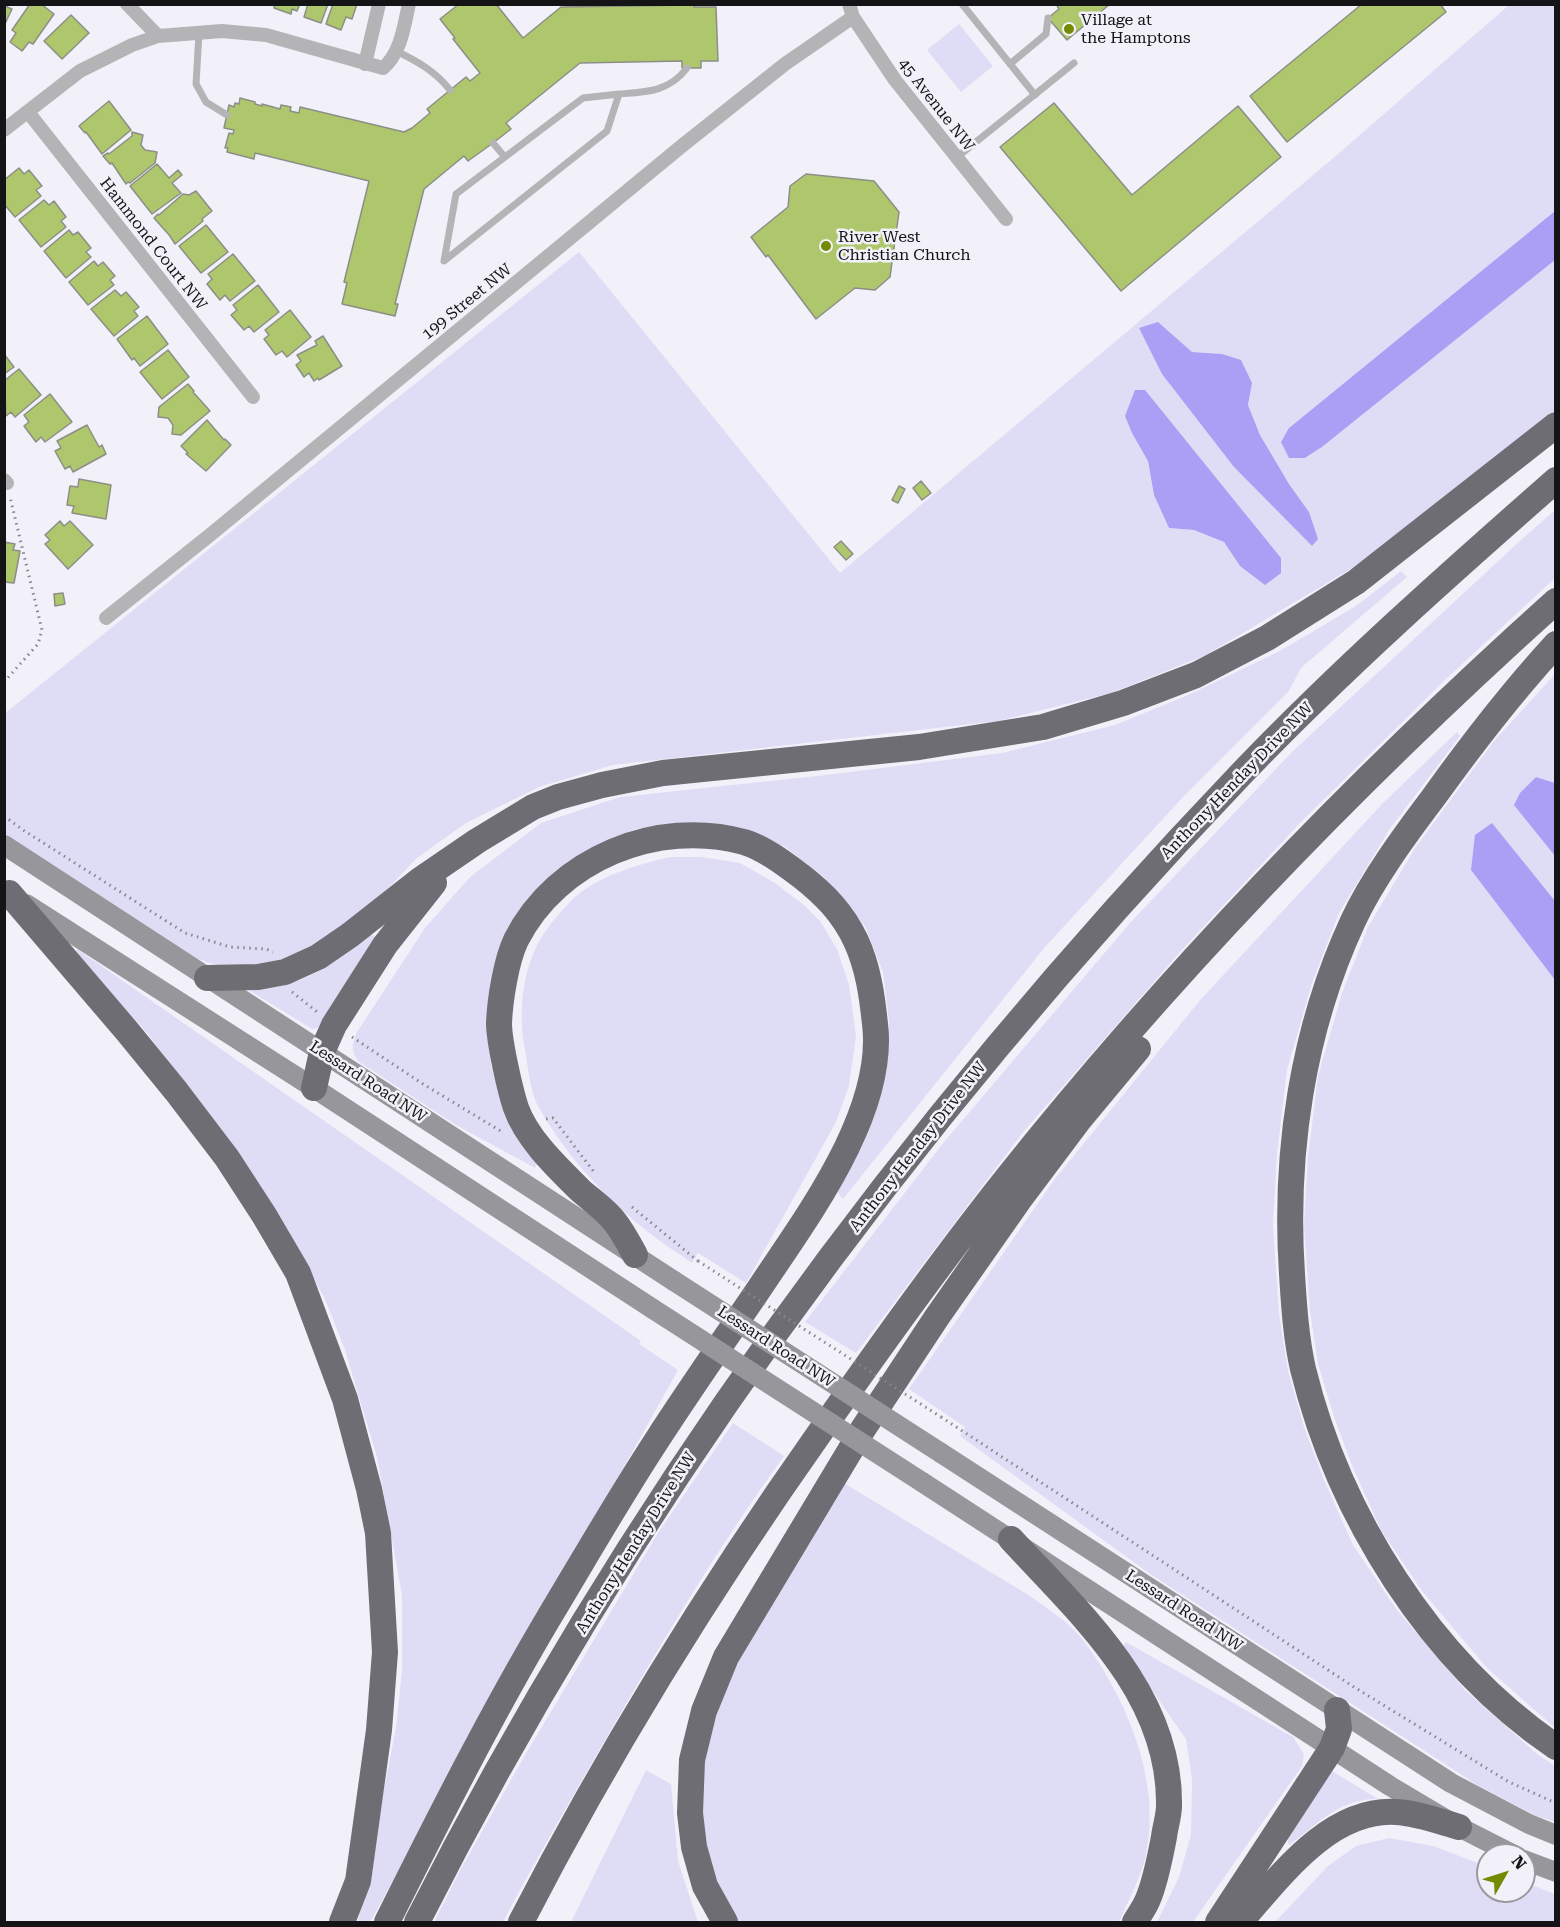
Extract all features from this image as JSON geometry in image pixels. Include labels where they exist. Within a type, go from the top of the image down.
[{"type":"highway","points":[[207,978],[258,977],[285,972],[318,957],[420,880],[477,841],[533,807],[558,797],[602,785],[663,773],[919,747],[1043,727],[1123,703],[1196,675],[1267,638],[1356,582],[1556,425]]},
{"type":"highway","name":"Anthony Henday Drive NW","points":[[417,1923],[517,1737],[607,1586],[681,1470],[758,1357],[904,1160],[1058,975],[1147,874],[1246,769],[1364,653],[1454,569],[1556,480]]},
{"type":"highway","points":[[520,1923],[607,1763],[674,1651],[771,1501],[875,1353],[963,1234],[1066,1106],[1257,890],[1372,772],[1556,601]]},
{"type":"highway","points":[[1556,644],[1481,732],[1402,839],[1354,920],[1327,988],[1302,1073],[1293,1155],[1289,1225],[1294,1313],[1303,1368],[1338,1474],[1356,1513],[1378,1554],[1409,1601],[1443,1644],[1476,1679],[1556,1747]]},
{"type":"highway","points":[[387,1923],[449,1798],[546,1623],[655,1443],[813,1208],[854,1133],[870,1091],[877,1036],[870,980],[856,940],[837,908],[817,889],[787,865],[747,843],[704,836],[669,836],[640,842],[605,855],[558,883],[515,942],[506,973],[499,1026],[516,1109],[537,1143],[577,1187],[614,1220],[635,1255]]},
{"type":"highway","points":[[314,1088],[322,1052],[334,1025],[385,945],[448,868],[477,841]]},
{"type":"highway","points":[[725,1923],[705,1886],[694,1847],[690,1813],[692,1760],[704,1711],[726,1657],[863,1429],[951,1298],[1019,1200],[1079,1120],[1165,1017],[1257,890]]},
{"type":"highway","points":[[7,892],[155,1065],[233,1168],[264,1215],[298,1274],[345,1399],[378,1533],[385,1652],[379,1730],[358,1881],[342,1923]]},
{"type":"highway","points":[[1011,1539],[1102,1638],[1126,1672],[1148,1710],[1164,1756],[1169,1807],[1160,1857],[1148,1899],[1135,1923]]},
{"type":"highway","points":[[1218,1923],[1332,1748],[1339,1729],[1337,1710]]},
{"type":"highway","points":[[1240,1923],[1313,1844],[1328,1831],[1376,1814],[1394,1812],[1418,1815],[1458,1827]]},
{"type":"main road","name":"Lessard Road NW","points":[[4,844],[207,978],[1451,1783],[1529,1824],[1556,1835]]},
{"type":"main road","name":"Lessard Road NW","points":[[7,892],[314,1088],[1332,1748],[1458,1827],[1490,1843]]},
{"type":"main road","points":[[1536,1864],[1556,1872]]},
{"type":"street","points":[[127,4],[158,36]]},
{"type":"street","points":[[365,64],[379,4]]},
{"type":"street","points":[[4,130],[80,72],[112,55],[158,36],[222,31],[266,35],[383,68],[396,51],[409,4]]},
{"type":"street","name":"45 Avenue NW","points":[[851,11],[895,80],[1006,219]]},
{"type":"street","name":"199 Street NW","points":[[106,618],[683,145],[851,11]]},
{"type":"street","name":"Hammond Court NW","points":[[27,112],[253,397]]},
{"type":"lane","points":[[962,4],[1035,95]]},
{"type":"lane","points":[[1010,64],[1046,34],[1048,18]]},
{"type":"lane","points":[[199,33],[196,84],[206,102],[227,115]]},
{"type":"lane","points":[[396,51],[421,63],[441,79],[450,90]]},
{"type":"lane","points":[[956,158],[1074,63]]},
{"type":"lane","points":[[619,94],[607,131],[444,261],[456,194],[583,98],[664,88],[687,68]]},
{"type":"lane","points":[[493,143],[504,156]]},
{"type":"path","points":[[4,682],[38,644],[42,630],[6,482]]},
{"type":"path","points":[[4,816],[185,933],[230,947],[273,951],[276,957]]},
{"type":"path","points":[[289,990],[334,1025],[423,1084],[505,1134],[512,1132]]},
{"type":"path","points":[[545,1120],[553,1118],[595,1173]]},
{"type":"path","points":[[628,1204],[698,1261],[1354,1687],[1509,1782],[1556,1803]]},
{"type":"shaded area","points":[[1509,5],[1555,5],[1555,211],[1289,428],[1289,458],[1306,458],[1322,447],[1555,260],[1555,410],[1364,561],[1206,655],[1111,693],[998,721],[613,765],[539,787],[466,823],[417,858],[351,927],[261,972],[223,967],[198,959],[5,834],[4,714],[579,252],[840,573],[1331,160]],"holes":[[[1158,323],[1192,352],[1222,354],[1252,383],[1248,405],[1260,435],[1289,484],[1309,512],[1312,546],[1234,467],[1139,329]],[[1145,391],[1280,557],[1281,573],[1240,566],[1224,542],[1194,530],[1169,528],[1154,495],[1148,461]]]},
{"type":"shaded area","points":[[959,24],[993,66],[961,92],[927,50]]},
{"type":"shaded area","points":[[1555,211],[1555,260],[1322,447],[1305,458],[1289,458],[1281,442],[1289,428]]},
{"type":"shaded area","points":[[1158,322],[1192,352],[1222,354],[1241,360],[1252,383],[1248,405],[1260,435],[1289,484],[1309,512],[1318,539],[1312,546],[1234,467],[1162,374],[1139,328]]},
{"type":"shaded area","points":[[1135,390],[1145,390],[1281,558],[1281,573],[1265,585],[1240,566],[1224,542],[1194,530],[1169,528],[1154,495],[1148,461],[1125,416]]},
{"type":"shaded area","points":[[1555,510],[1555,578],[1446,679],[1300,823],[1181,951],[1024,1131],[856,1353],[805,1322],[944,1142],[1130,923],[1292,752]]},
{"type":"shaded area","points":[[1401,571],[1407,577],[1301,668],[1289,691],[1184,796],[1045,947],[843,1199],[837,1192],[864,1143],[887,1069],[889,1021],[883,972],[865,926],[823,876],[785,847],[727,827],[674,824],[635,829],[590,851],[549,882],[488,1012],[491,1066],[511,1123],[537,1164],[535,1168],[456,1125],[359,1062],[354,1054],[353,1044],[357,1032],[425,928],[470,877],[541,823],[620,797],[1002,753],[1115,725],[1188,695],[1278,652],[1356,606]]},
{"type":"shaded area","points":[[1555,674],[1555,783],[1536,777],[1515,805],[1555,856],[1555,901],[1492,824],[1471,870],[1555,980],[1555,1728],[1487,1668],[1422,1591],[1381,1530],[1353,1468],[1318,1364],[1310,1311],[1304,1225],[1308,1157],[1318,1076],[1342,993],[1368,927],[1415,848],[1494,741]]},
{"type":"shaded area","points":[[1457,732],[1460,736],[1389,830],[1339,913],[1312,983],[1287,1070],[1277,1154],[1273,1225],[1279,1314],[1288,1371],[1304,1427],[1324,1480],[1353,1545],[1397,1610],[1465,1690],[1536,1753],[1555,1766],[1555,1822],[1535,1815],[1479,1786],[1150,1574],[960,1436],[965,1427],[909,1389],[1054,1180],[1201,999],[1383,803]]},
{"type":"shaded area","points":[[1536,777],[1555,783],[1555,856],[1514,805],[1520,793]]},
{"type":"shaded area","points":[[1492,823],[1555,901],[1555,980],[1471,870],[1475,835]]},
{"type":"shaded area","points":[[671,857],[702,857],[740,863],[775,883],[804,905],[820,921],[837,949],[849,985],[856,1036],[849,1086],[835,1124],[746,1283],[698,1253],[692,1263],[652,1235],[600,1189],[547,1122],[537,1104],[530,1078],[523,1038],[522,1001],[526,976],[541,938],[550,924],[567,906],[593,884],[632,867]]},
{"type":"shaded area","points":[[373,935],[376,938],[322,1024],[317,1028],[312,1029],[250,991],[305,978],[334,962],[363,938]]},
{"type":"shaded area","points":[[77,949],[641,1341],[639,1344],[678,1370],[370,1922],[358,1922],[396,1728],[402,1670],[402,1595],[377,1457],[345,1350],[325,1299],[275,1210],[143,1028],[79,960],[75,954]]},
{"type":"shaded area","points":[[733,1423],[784,1456],[716,1556],[632,1693],[503,1922],[434,1922],[525,1755],[658,1533]]},
{"type":"shaded area","points":[[839,1480],[1030,1596],[1071,1627],[1099,1663],[1113,1687],[1137,1741],[1149,1798],[1150,1826],[1144,1863],[1119,1922],[736,1922],[713,1884],[696,1795],[706,1750],[727,1683],[767,1605]]},
{"type":"shaded area","points":[[1126,1642],[1293,1737],[1304,1754],[1302,1766],[1193,1922],[1157,1922],[1179,1877],[1191,1835],[1192,1780],[1186,1739],[1122,1647]]},
{"type":"shaded area","points":[[646,1770],[671,1784],[678,1861],[698,1922],[571,1922]]},
{"type":"shaded area","points":[[1332,1771],[1378,1799],[1351,1803],[1340,1808],[1289,1845],[1287,1837]]},
{"type":"shaded area","points":[[1389,1838],[1433,1846],[1476,1862],[1476,1903],[1536,1903],[1536,1887],[1555,1894],[1555,1922],[1275,1922],[1328,1866],[1356,1846]]},
{"type":"building","points":[[4,4],[8,4],[7,7],[12,9],[4,26]]},
{"type":"building","points":[[30,4],[41,4],[54,14],[33,44],[29,42],[22,51],[10,42],[16,33],[12,30]]},
{"type":"building","points":[[275,4],[300,4],[297,11],[292,9],[291,14],[274,8]]},
{"type":"building","points":[[308,4],[328,4],[321,23],[304,17]]},
{"type":"building","points":[[333,4],[357,4],[352,19],[346,17],[341,30],[326,24]]},
{"type":"building","points":[[459,4],[496,4],[523,38],[561,7],[694,5],[694,7],[716,7],[718,61],[701,61],[701,68],[682,68],[682,61],[580,63],[506,123],[511,129],[468,161],[464,156],[424,189],[395,304],[398,304],[395,316],[342,304],[347,283],[344,282],[369,181],[255,153],[254,159],[227,152],[228,148],[225,148],[229,133],[233,134],[234,130],[224,128],[229,105],[234,107],[235,103],[239,104],[240,98],[262,106],[262,104],[280,109],[281,105],[291,107],[290,111],[299,113],[300,107],[404,132],[430,113],[427,109],[466,77],[470,81],[480,73],[440,19]]},
{"type":"building","name":"Village at the Hamptons","points":[[1056,4],[1110,4],[1067,40],[1048,18],[1059,9]]},
{"type":"building","points":[[1362,4],[1440,4],[1446,12],[1287,142],[1250,96]]},
{"type":"building","points":[[71,15],[89,33],[62,59],[44,41]]},
{"type":"building","points":[[109,101],[131,130],[102,154],[79,126]]},
{"type":"building","points":[[1054,103],[1132,195],[1238,106],[1281,157],[1121,291],[1000,147]]},
{"type":"building","points":[[132,132],[143,135],[141,145],[145,150],[157,152],[155,163],[126,184],[112,163],[110,164],[103,156],[132,136]]},
{"type":"building","points":[[157,164],[169,178],[178,170],[182,175],[172,183],[181,193],[152,214],[130,186]]},
{"type":"building","points":[[19,168],[24,174],[29,170],[42,186],[36,190],[41,196],[15,217],[4,204],[4,180]]},
{"type":"building","name":"River West Christian Church","points":[[806,174],[874,181],[899,212],[890,277],[875,290],[855,288],[816,319],[768,255],[766,257],[751,237],[788,207],[790,186]]},
{"type":"building","points":[[196,191],[212,211],[175,244],[154,218],[183,194],[189,195]]},
{"type":"building","points":[[44,200],[49,205],[54,201],[66,217],[61,221],[66,227],[41,247],[19,220]]},
{"type":"building","points":[[206,225],[228,252],[201,273],[179,246]]},
{"type":"building","points":[[69,230],[73,235],[78,232],[91,248],[86,252],[91,257],[66,278],[44,251]]},
{"type":"building","points":[[233,254],[255,281],[230,301],[225,295],[220,300],[207,284],[212,279],[208,274]]},
{"type":"building","points":[[94,261],[98,266],[103,262],[115,276],[110,280],[114,285],[88,305],[69,282]]},
{"type":"building","points":[[258,285],[279,312],[254,332],[249,326],[244,330],[231,315],[237,310],[233,305]]},
{"type":"building","points":[[115,290],[121,296],[126,292],[139,307],[134,311],[138,316],[114,336],[91,309]]},
{"type":"building","points":[[290,310],[311,337],[287,357],[282,351],[276,355],[264,339],[269,335],[265,330]]},
{"type":"building","points":[[147,316],[168,344],[140,366],[134,358],[132,360],[117,339]]},
{"type":"building","points":[[323,336],[342,366],[314,381],[309,373],[304,377],[296,365],[301,361],[297,355],[317,345],[315,341]]},
{"type":"building","points":[[168,350],[189,377],[162,399],[140,372]]},
{"type":"building","points":[[4,354],[14,367],[4,374]]},
{"type":"building","points":[[19,369],[41,395],[15,417],[11,412],[6,416],[4,381]]},
{"type":"building","points":[[188,384],[210,411],[181,435],[172,434],[173,425],[168,418],[158,417],[159,407]]},
{"type":"building","points":[[50,394],[72,422],[45,442],[41,437],[36,442],[24,426],[29,422],[24,415]]},
{"type":"building","points":[[207,420],[231,445],[206,471],[186,454],[188,453],[181,446]]},
{"type":"building","points":[[87,425],[99,447],[102,445],[106,454],[73,472],[70,466],[65,469],[55,451],[61,448],[57,441]]},
{"type":"building","points":[[79,479],[111,485],[106,519],[72,513],[74,506],[67,505],[70,486],[78,487]]},
{"type":"building","points":[[921,481],[931,493],[922,500],[913,488]]},
{"type":"building","points":[[899,486],[905,489],[898,503],[892,500]]},
{"type":"building","points":[[60,521],[64,526],[70,521],[93,545],[68,569],[45,544],[50,540],[45,535]]},
{"type":"building","points":[[841,541],[853,554],[846,560],[834,547]]},
{"type":"building","points":[[4,542],[15,544],[13,550],[20,551],[14,583],[4,582]]},
{"type":"building","points":[[63,593],[65,604],[55,606],[54,594]]},
{"type":"place","name":"Village at the Hamptons","points":[[1069,29]]},
{"type":"place","name":"River West Christian Church","points":[[826,246]]}]
